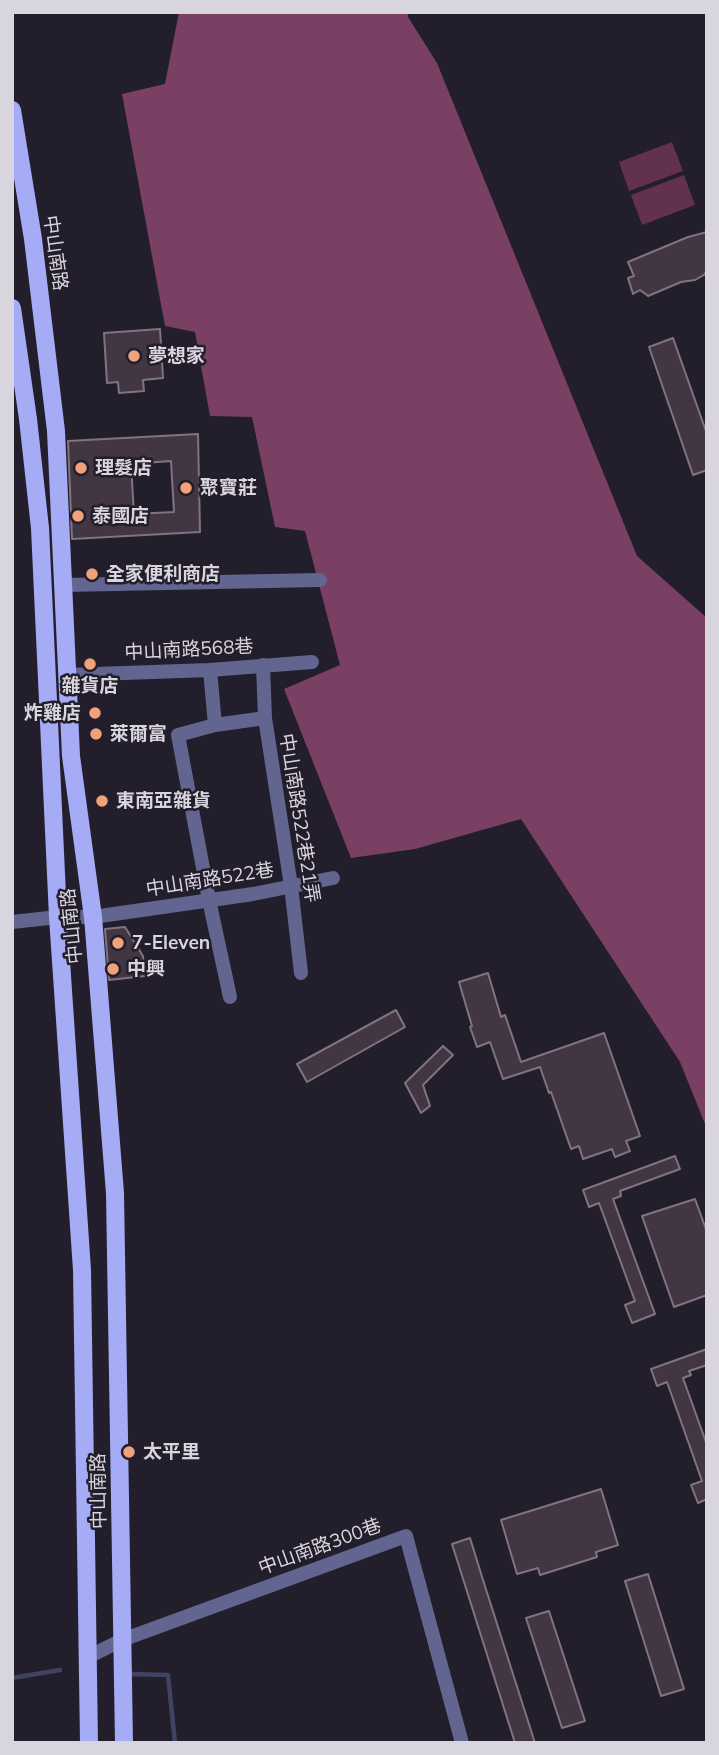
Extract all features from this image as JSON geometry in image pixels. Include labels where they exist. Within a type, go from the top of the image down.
[{"type":"main road","name":"中山南路","points":[[12,110],[33,239],[56,431],[71,755],[93,917],[114,1193],[124,1743]]},
{"type":"main road","name":"中山南路","points":[[12,308],[40,528],[58,917],[82,1270],[89,1743]]},
{"type":"street","points":[[63,585],[320,580]]},
{"type":"street","name":"中山南路568巷","points":[[67,675],[210,670],[312,662]]},
{"type":"street","points":[[263,666],[265,718]]},
{"type":"street","points":[[210,670],[215,724]]},
{"type":"street","name":"中山南路522巷21弄","points":[[209,900],[178,735],[215,724],[265,718],[302,973]]},
{"type":"street","name":"中山南路522巷","points":[[12,922],[58,917],[93,917],[333,878]]},
{"type":"street","points":[[209,900],[230,997]]},
{"type":"street","name":"中山南路300巷","points":[[88,1657],[122,1640],[406,1536],[462,1743]]},
{"type":"shaded area","points":[[179,12],[408,12],[408,17],[437,63],[637,556],[707,618],[707,1129],[680,1062],[521,819],[415,849],[351,858],[284,689],[340,665],[305,531],[275,527],[252,417],[210,416],[195,332],[165,326],[122,94],[165,84]]},
{"type":"shaded area","points":[[672,142],[683,171],[629,191],[619,162]]},
{"type":"shaded area","points":[[684,175],[695,205],[642,225],[631,195]]},
{"type":"building","points":[[707,232],[707,270],[704,275],[648,296],[640,290],[633,294],[628,278],[634,276],[628,262]]},
{"type":"building","name":"夢想家","points":[[160,329],[163,378],[143,380],[144,391],[119,393],[118,382],[107,383],[104,333]]},
{"type":"building","points":[[673,338],[707,434],[707,470],[693,475],[649,347]]},
{"type":"building","name":"聚寶莊","points":[[198,434],[200,532],[72,539],[68,441]],"holes":[[[171,461],[174,512],[134,514],[131,464]]]},
{"type":"building","name":"7-Eleven","points":[[125,927],[143,956],[145,976],[109,980],[105,929]]},
{"type":"building","points":[[488,973],[501,1017],[505,1015],[521,1062],[604,1033],[640,1136],[626,1141],[630,1151],[615,1157],[612,1149],[583,1159],[579,1146],[571,1149],[540,1067],[503,1079],[490,1042],[477,1047],[459,982]]},
{"type":"building","points":[[396,1010],[405,1027],[307,1082],[297,1064]]},
{"type":"building","points":[[443,1046],[453,1055],[423,1085],[430,1106],[421,1113],[405,1083]]},
{"type":"building","points":[[675,1156],[680,1169],[620,1191],[621,1196],[613,1199],[655,1314],[632,1323],[625,1305],[635,1301],[599,1203],[589,1207],[583,1190]]},
{"type":"building","points":[[695,1199],[707,1232],[707,1295],[674,1307],[642,1216]]},
{"type":"building","points":[[707,1349],[707,1365],[689,1371],[691,1375],[683,1378],[707,1445],[707,1499],[698,1503],[691,1485],[702,1481],[667,1382],[657,1386],[651,1369]]},
{"type":"building","points":[[601,1489],[618,1545],[596,1552],[597,1557],[540,1575],[538,1568],[517,1574],[501,1520]]},
{"type":"building","points":[[470,1538],[535,1743],[515,1743],[452,1544]]},
{"type":"building","points":[[648,1574],[684,1689],[661,1696],[625,1581]]},
{"type":"building","points":[[549,1611],[585,1721],[562,1728],[526,1618]]},
{"type":"waterway","points":[[12,1678],[60,1670]]},
{"type":"waterway","points":[[129,1674],[168,1675],[175,1743]]},
{"type":"place","name":"夢想家","points":[[134,356]]},
{"type":"place","name":"理髮店","points":[[81,468]]},
{"type":"place","name":"聚寶莊","points":[[186,488]]},
{"type":"place","name":"泰國店","points":[[78,516]]},
{"type":"place","name":"全家便利商店","points":[[92,574]]},
{"type":"place","name":"雜貨店","points":[[90,664]]},
{"type":"place","name":"炸雞店","points":[[95,713]]},
{"type":"place","name":"萊爾富","points":[[96,734]]},
{"type":"place","name":"東南亞雜貨","points":[[102,801]]},
{"type":"place","name":"7-Eleven","points":[[118,943]]},
{"type":"place","name":"中興","points":[[113,969]]},
{"type":"place","name":"太平里","points":[[129,1452]]}]
